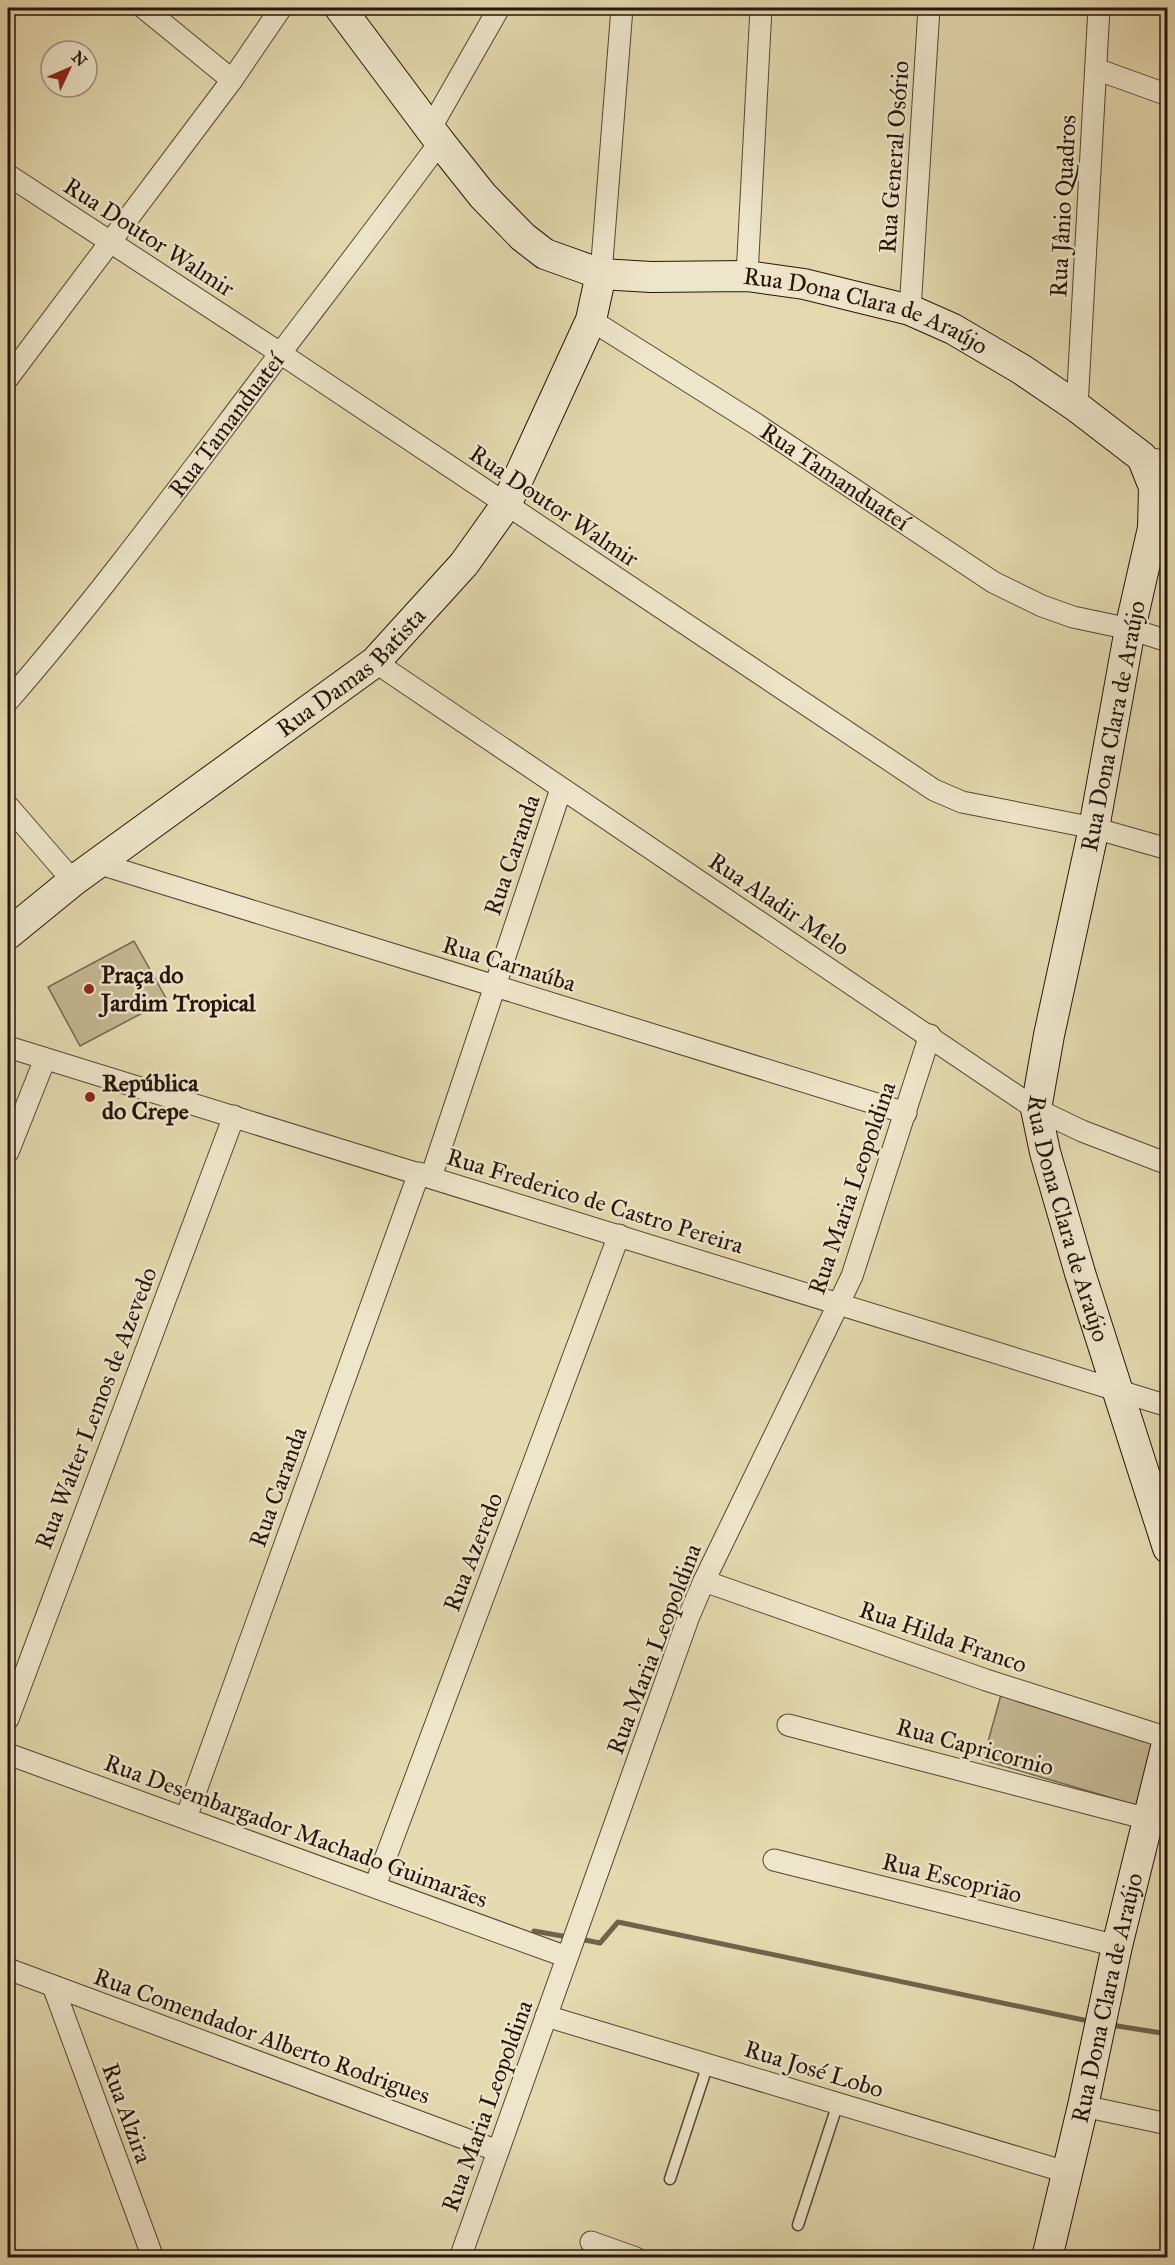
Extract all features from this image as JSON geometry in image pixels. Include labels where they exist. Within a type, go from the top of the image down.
[{"type":"main road","name":"Rua Dona Clara de Araújo","points":[[340,8],[435,136],[483,196],[523,237],[545,254],[600,274],[651,277],[747,276],[804,284],[910,310],[953,329],[1021,369],[1155,460],[1154,528],[1130,630],[1094,828],[1047,1045],[1036,1109],[1045,1152],[1077,1262],[1167,1548]]},
{"type":"main road","points":[[591,320],[600,274]]},
{"type":"main road","name":"Rua Damas Batista","points":[[8,934],[73,881],[375,662],[464,564],[506,505],[591,320]]},
{"type":"main road","name":"Rua Dona Clara de Araújo","points":[[1047,2258],[1083,2106],[1117,1946],[1167,1739]]},
{"type":"street","points":[[144,8],[232,80]]},
{"type":"street","points":[[8,378],[232,80],[281,8]]},
{"type":"street","name":"Rua Tamanduateí","points":[[8,701],[51,651],[154,521],[280,353],[364,246],[435,136],[499,8]]},
{"type":"street","points":[[600,274],[622,8]]},
{"type":"street","points":[[747,276],[761,8]]},
{"type":"street","name":"Rua General Osório","points":[[910,310],[929,8]]},
{"type":"street","name":"Rua Jânio Quadros","points":[[1077,407],[1099,8]]},
{"type":"street","points":[[1096,69],[1167,95]]},
{"type":"street","name":"Rua Doutor Walmir","points":[[8,175],[280,353],[934,790],[962,802],[1094,828],[1167,849]]},
{"type":"street","name":"Rua Tamanduateí","points":[[591,320],[756,424],[993,582],[1042,606],[1073,617],[1167,641]]},
{"type":"street","name":"Rua Aladir Melo","points":[[375,662],[930,1035],[1036,1109],[1082,1131],[1167,1164]]},
{"type":"street","name":"Rua Caranda","points":[[186,1818],[494,986],[561,789]]},
{"type":"street","points":[[8,806],[73,881]]},
{"type":"street","name":"Rua Carnaúba","points":[[98,863],[906,1113]]},
{"type":"street","name":"Rua Maria Leopoldina","points":[[460,2258],[685,1627],[704,1581],[852,1276],[930,1035]]},
{"type":"street","name":"Rua Frederico de Castro Pereira","points":[[8,1047],[1167,1406]]},
{"type":"street","points":[[8,1152],[45,1059]]},
{"type":"street","name":"Rua Walter Lemos de Azevedo","points":[[8,1719],[234,1116]]},
{"type":"street","name":"Rua Azeredo","points":[[375,1886],[620,1235]]},
{"type":"street","name":"Rua Hilda Franco","points":[[704,1581],[986,1680],[1167,1739]]},
{"type":"street","name":"Rua Capricornio","points":[[788,1725],[1148,1819]]},
{"type":"street","name":"Rua Desembargador Machado Guimarães","points":[[8,1754],[375,1886],[571,1947]]},
{"type":"street","name":"Rua Escoprião","points":[[774,1860],[1117,1946]]},
{"type":"street","name":"Rua Comendador Alberto Rodrigues","points":[[8,1969],[498,2151]]},
{"type":"street","name":"Rua Alzira","points":[[53,1986],[153,2258]]},
{"type":"street","name":"Rua José Lobo","points":[[546,2016],[1066,2172]]},
{"type":"street","points":[[1083,2106],[1167,2124]]},
{"type":"street","points":[[591,2241],[636,2258]]},
{"type":"lane","points":[[670,2179],[708,2064]]},
{"type":"lane","points":[[798,2225],[838,2103]]},
{"type":"shaded area","points":[[134,941],[167,1000],[80,1046],[48,987]]},
{"type":"shaded area","points":[[1002,1691],[1153,1743],[1139,1806],[983,1760]]},
{"type":"waterway","points":[[580,1939],[600,1943],[618,1922],[1093,2022]]},
{"type":"waterway","points":[[534,1931],[568,1937]]},
{"type":"waterway","points":[[1111,2025],[1168,2034]]},
{"type":"place","name":"Praça do Jardim Tropical","points":[[89,989]]},
{"type":"place","name":"República do Crepe","points":[[90,1097]]}]
